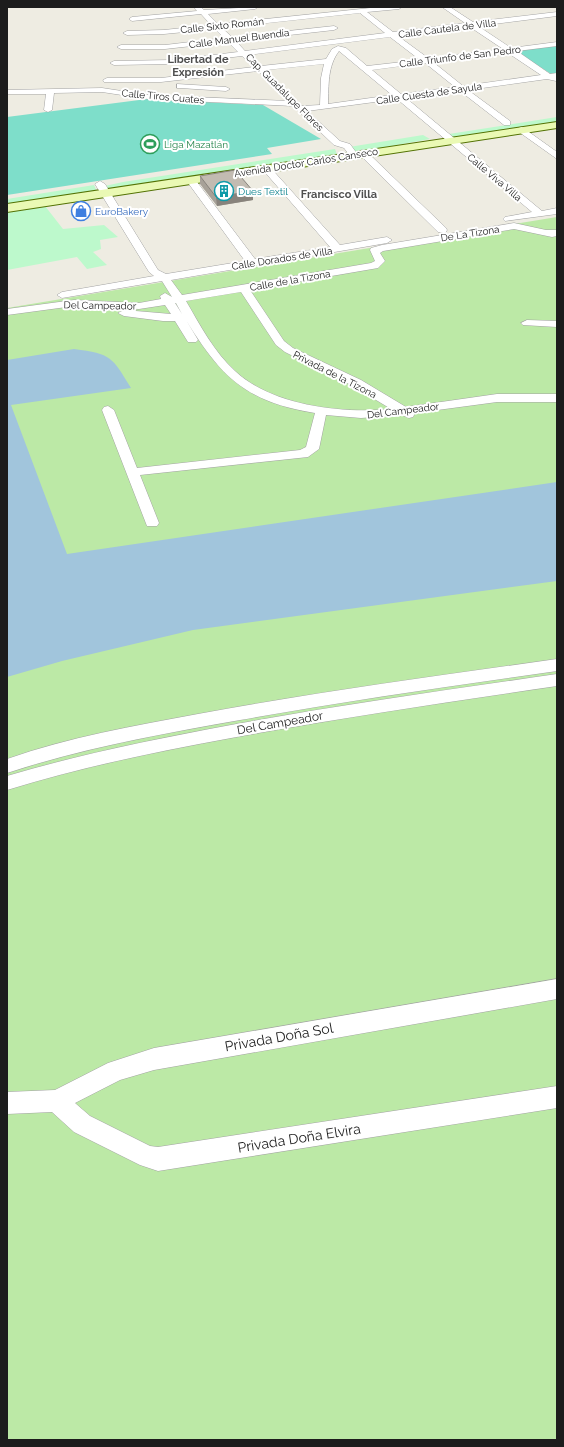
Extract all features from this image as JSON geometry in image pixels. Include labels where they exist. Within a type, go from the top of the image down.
[{"type":"main road","name":"Avenida Doctor Carlos Canseco","points":[[7,198],[190,180],[266,168],[347,150],[441,132],[557,116]]},
{"type":"main road","name":"Avenida Doctor Carlos Canseco","points":[[7,208],[103,188],[347,150],[450,140],[557,125]]},
{"type":"street","name":"Cap. Guadalupe Flores","points":[[198,7],[298,106],[347,150],[442,230]]},
{"type":"street","points":[[102,93],[133,16],[160,18],[256,7]]},
{"type":"street","points":[[306,7],[334,28]]},
{"type":"street","name":"Calle Sixto Román","points":[[127,33],[164,32],[316,15],[332,11],[361,11],[399,7]]},
{"type":"street","points":[[445,7],[557,82]]},
{"type":"street","points":[[151,10],[160,18]]},
{"type":"street","points":[[539,10],[557,21]]},
{"type":"street","points":[[324,107],[326,75],[329,61],[337,45],[332,11]]},
{"type":"street","points":[[361,11],[507,123]]},
{"type":"street","name":"Calle Cautela de Villa","points":[[114,63],[172,62],[337,45],[392,35],[557,14]]},
{"type":"street","name":"Calle Manuel Buendía","points":[[120,47],[165,47],[334,28]]},
{"type":"street","name":"Calle Triunfo de San Pedro","points":[[364,69],[557,44]]},
{"type":"street","points":[[337,45],[441,132]]},
{"type":"street","points":[[144,82],[329,61]]},
{"type":"street","points":[[211,75],[236,101]]},
{"type":"street","name":"Calle Cuesta de Sayula","points":[[298,106],[324,107],[557,75]]},
{"type":"street","points":[[106,80],[226,89]]},
{"type":"street","points":[[48,110],[50,91]]},
{"type":"street","name":"Calle Tiros Cuates","points":[[7,92],[50,91],[102,93],[298,106]]},
{"type":"street","points":[[522,130],[557,156]]},
{"type":"street","name":"Calle Viva Villa","points":[[441,132],[540,214]]},
{"type":"street","points":[[266,168],[338,249]]},
{"type":"street","points":[[190,180],[252,263]]},
{"type":"street","points":[[103,188],[154,275],[174,300]]},
{"type":"street","name":"Calle Dorados de Villa","points":[[7,304],[154,275],[165,278],[557,211]]},
{"type":"street","name":"De La Tizona","points":[[382,248],[514,226],[529,227],[547,233],[557,234]]},
{"type":"street","name":"Calle de la Tizona","points":[[174,300],[374,266],[380,261],[375,253],[375,250],[382,248]]},
{"type":"street","points":[[165,278],[174,300]]},
{"type":"street","name":"Privada de la Tizona","points":[[244,289],[280,343],[289,350],[357,383],[406,412],[416,420]]},
{"type":"street","name":"Del Campeador","points":[[7,318],[55,311],[83,309],[129,310],[174,300]]},
{"type":"street","name":"Del Campeador","points":[[174,300],[191,317],[225,368],[241,382],[274,399],[320,416],[406,412],[489,398],[557,398]]},
{"type":"street","name":"Del Campeador","points":[[174,300],[178,318],[213,370],[229,386],[265,405],[371,425],[416,420],[498,406],[557,405]]},
{"type":"street","name":"Del Campeador","points":[[7,312],[74,303],[129,310],[163,318],[191,317]]},
{"type":"street","points":[[527,323],[557,324]]},
{"type":"street","points":[[108,410],[152,523]]},
{"type":"street","points":[[133,472],[303,454],[312,449],[320,416]]},
{"type":"street","name":"Del Campeador","points":[[7,766],[27,758],[74,746],[213,718],[359,702],[555,673]]},
{"type":"street","name":"Del Campeador","points":[[7,783],[50,769],[359,702]]},
{"type":"street","name":"Privada Doña Sol","points":[[7,1103],[56,1101],[116,1071],[154,1059],[557,989]]},
{"type":"street","name":"Privada Doña Elvira","points":[[56,1101],[82,1124],[148,1157],[158,1159],[557,1097]]},
{"type":"green space","points":[[557,117],[557,123],[456,137],[452,137],[449,134]]},
{"type":"green space","points":[[423,135],[430,139],[353,153],[349,147]]},
{"type":"green space","points":[[335,149],[337,155],[106,189],[105,186],[123,182]]},
{"type":"green space","points":[[94,185],[97,192],[7,206],[7,199]]},
{"type":"green space","points":[[45,206],[63,229],[104,225],[118,237],[100,240],[101,249],[93,252],[107,265],[87,269],[77,257],[7,270],[7,212]]},
{"type":"green space","points":[[557,217],[557,1440],[7,1440],[7,308]]},
{"type":"shaded area","points":[[557,45],[557,73],[551,74],[515,51]]},
{"type":"shaded area","name":"Liga Mazatlán","points":[[147,99],[263,105],[321,139],[267,148],[272,154],[7,195],[7,117]]},
{"type":"shaded area","points":[[74,349],[104,355],[110,359],[115,363],[131,388],[11,405],[67,554],[557,482],[557,581],[193,630],[62,661],[7,677],[7,360]]},
{"type":"building","points":[[235,170],[253,191],[216,197],[200,176]]},
{"type":"place","name":"Liga Mazatlán","points":[[150,144]]},
{"type":"place","name":"Dues Textil","points":[[224,191]]},
{"type":"place","name":"EuroBakery","points":[[81,211]]},
{"type":"district","name":"Libertad de Expresión","points":[[198,65]]},
{"type":"district","name":"Francisco Villa","points":[[339,194]]}]
